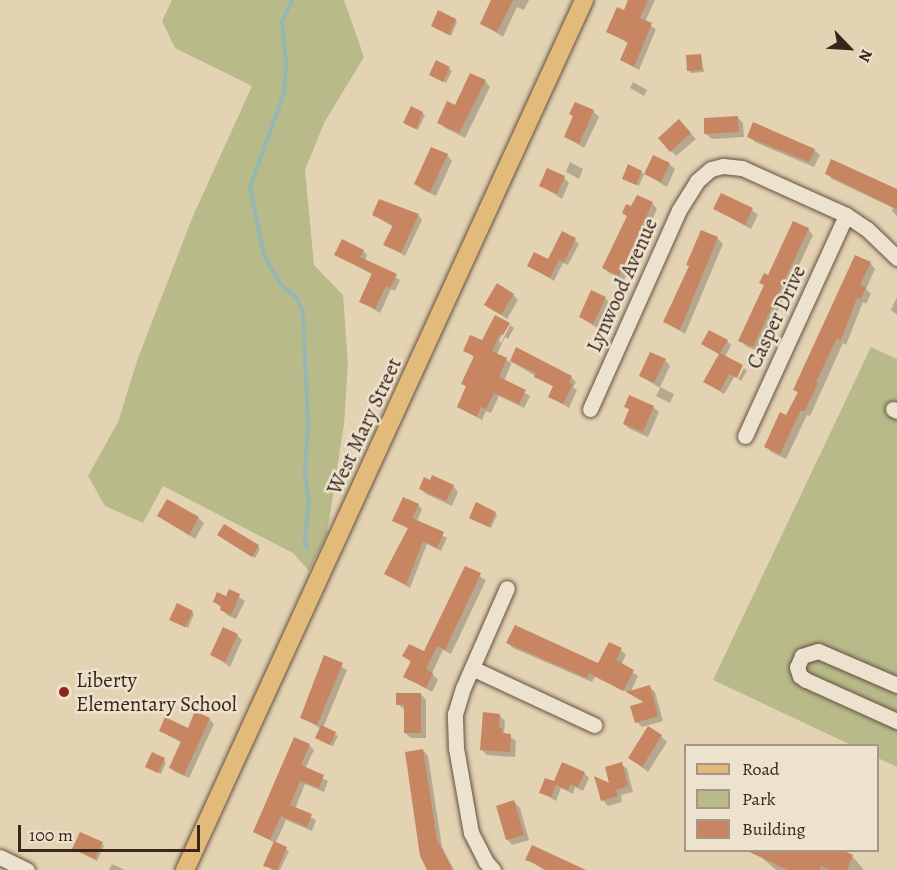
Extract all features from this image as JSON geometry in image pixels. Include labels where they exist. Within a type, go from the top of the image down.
[{"type":"main road","name":"West Mary Street","points":[[185,870],[584,0]]},
{"type":"street","name":"Lynwood Avenue","points":[[590,409],[664,242],[697,181],[711,169],[723,166],[742,168],[846,215]]},
{"type":"street","points":[[846,215],[867,229],[897,258]]},
{"type":"street","name":"Casper Drive","points":[[745,436],[846,215]]},
{"type":"street","points":[[493,870],[486,862],[471,833],[456,748],[455,714],[472,668],[507,588]]},
{"type":"street","points":[[897,685],[818,651],[802,656],[797,667],[800,676],[806,680],[897,721]]},
{"type":"street","points":[[472,668],[594,724]]},
{"type":"street","points":[[0,857],[27,870]]},
{"type":"green space","points":[[172,0],[344,0],[364,57],[324,123],[305,170],[314,265],[343,295],[348,363],[344,424],[327,534],[309,571],[293,553],[163,486],[143,523],[105,506],[88,476],[118,422],[138,358],[193,216],[252,86],[175,48],[162,21]]},
{"type":"green space","points":[[871,347],[897,359],[897,767],[879,758],[879,744],[849,744],[713,680]]},
{"type":"building","points":[[491,0],[513,0],[497,32],[480,24]]},
{"type":"building","points":[[628,0],[648,0],[640,18],[652,23],[634,67],[620,60],[628,42],[606,32],[617,7],[624,10]]},
{"type":"building","points":[[438,10],[456,19],[449,35],[431,26]]},
{"type":"building","points":[[701,54],[702,70],[687,71],[686,55]]},
{"type":"building","points":[[436,60],[450,67],[443,82],[429,75]]},
{"type":"building","points":[[470,73],[486,80],[459,133],[437,123],[447,101],[455,105]]},
{"type":"building","points":[[575,102],[594,110],[579,144],[564,137],[573,116],[569,114]]},
{"type":"building","points":[[411,106],[423,112],[416,129],[403,123]]},
{"type":"building","points":[[738,116],[739,132],[704,134],[704,118]]},
{"type":"building","points":[[679,119],[691,133],[670,152],[658,138]]},
{"type":"building","points":[[753,122],[815,149],[809,162],[747,137]]},
{"type":"building","points":[[431,147],[448,154],[430,192],[414,184]]},
{"type":"building","points":[[653,155],[670,163],[661,182],[644,174]]},
{"type":"building","points":[[831,159],[897,189],[897,209],[825,174]]},
{"type":"building","points":[[628,164],[642,171],[636,185],[622,179]]},
{"type":"building","points":[[547,168],[565,176],[557,194],[539,186]]},
{"type":"building","points":[[721,193],[753,208],[745,225],[713,209]]},
{"type":"building","points":[[637,195],[653,202],[619,276],[602,268],[627,216],[622,213],[626,204],[631,206]]},
{"type":"building","points":[[379,199],[419,214],[401,253],[383,245],[393,225],[372,215]]},
{"type":"building","points":[[793,221],[809,228],[753,347],[738,341],[764,285],[759,283],[764,273],[768,275]]},
{"type":"building","points":[[701,230],[718,237],[680,330],[663,322],[689,266],[686,265]]},
{"type":"building","points":[[562,231],[576,238],[564,262],[559,260],[550,278],[527,266],[534,252],[548,259]]},
{"type":"building","points":[[342,239],[364,250],[360,257],[397,274],[390,288],[386,286],[375,309],[359,302],[372,273],[334,255]]},
{"type":"building","points":[[855,255],[871,262],[860,285],[866,287],[861,299],[857,298],[841,340],[837,338],[804,412],[801,410],[780,454],[764,447],[780,412],[786,415],[798,392],[793,390]]},
{"type":"building","points":[[497,283],[514,294],[501,315],[484,305]]},
{"type":"building","points":[[591,290],[606,297],[593,324],[579,317]]},
{"type":"building","points":[[495,315],[510,323],[503,335],[500,334],[492,351],[507,358],[499,377],[526,390],[519,404],[494,393],[486,409],[481,407],[477,417],[457,407],[466,386],[461,384],[474,356],[463,351],[470,335],[482,340]]},
{"type":"building","points":[[709,330],[728,340],[720,353],[743,365],[737,378],[729,374],[720,391],[703,382],[719,354],[701,344]]},
{"type":"building","points":[[516,347],[572,376],[569,382],[573,384],[563,404],[548,397],[553,386],[534,377],[536,373],[510,361]]},
{"type":"building","points":[[650,352],[666,359],[654,383],[639,376]]},
{"type":"building","points":[[629,395],[654,406],[643,432],[623,424],[629,409],[624,407]]},
{"type":"building","points":[[432,475],[454,485],[446,501],[419,489],[424,477],[430,480]]},
{"type":"building","points":[[403,497],[419,504],[412,518],[444,532],[437,548],[423,541],[406,585],[384,574],[408,528],[392,521]]},
{"type":"building","points":[[167,499],[199,517],[189,535],[157,516]]},
{"type":"building","points":[[476,502],[496,512],[489,527],[469,518]]},
{"type":"building","points":[[224,524],[259,545],[252,557],[217,535]]},
{"type":"building","points":[[465,566],[481,573],[445,650],[437,646],[426,669],[433,673],[426,688],[403,677],[411,661],[402,656],[409,644],[424,651]]},
{"type":"building","points":[[229,589],[240,594],[231,615],[220,610],[221,606],[213,602],[217,592],[226,596]]},
{"type":"building","points":[[177,603],[193,611],[185,627],[169,620]]},
{"type":"building","points":[[515,625],[598,663],[609,642],[622,648],[616,660],[634,670],[623,691],[589,673],[587,678],[506,643]]},
{"type":"building","points":[[223,627],[238,634],[225,662],[210,655]]},
{"type":"building","points":[[324,655],[343,663],[317,725],[300,718]]},
{"type":"building","points":[[650,685],[658,716],[635,723],[630,706],[644,702],[626,692]]},
{"type":"building","points":[[396,693],[421,693],[421,733],[404,733],[404,705],[396,705]]},
{"type":"building","points":[[195,711],[210,718],[184,775],[169,768],[181,741],[159,731],[165,717],[188,728]]},
{"type":"building","points":[[483,712],[500,714],[499,728],[502,728],[502,733],[511,734],[510,752],[480,750]]},
{"type":"building","points":[[321,725],[336,732],[330,745],[315,738]]},
{"type":"building","points":[[648,726],[662,735],[642,767],[628,758]]},
{"type":"building","points":[[294,737],[310,744],[301,765],[324,775],[319,788],[300,781],[290,805],[312,814],[307,827],[281,816],[270,840],[253,832]]},
{"type":"building","points":[[423,749],[437,840],[453,870],[427,870],[420,856],[405,752]]},
{"type":"building","points":[[152,752],[165,758],[158,773],[145,767]]},
{"type":"building","points":[[562,762],[585,772],[578,787],[571,784],[568,790],[556,785],[551,797],[539,793],[545,778],[554,781]]},
{"type":"building","points":[[622,762],[628,786],[616,790],[618,796],[601,801],[594,776],[609,783],[605,767]]},
{"type":"building","points":[[514,800],[524,835],[506,840],[496,806]]},
{"type":"building","points":[[80,832],[103,842],[95,859],[72,849]]},
{"type":"building","points":[[274,841],[287,847],[277,870],[263,866]]},
{"type":"building","points":[[532,845],[586,870],[547,870],[525,860]]},
{"type":"building","points":[[749,852],[846,852],[853,855],[847,870],[831,870],[821,866],[819,870],[788,870]]},
{"type":"waterway","points":[[292,0],[282,22],[286,63],[284,93],[250,187],[264,256],[280,284],[297,298],[303,313],[308,422],[305,474],[309,503],[305,538],[307,549]]},
{"type":"place","name":"Liberty Elementary School","points":[[64,692]]}]
